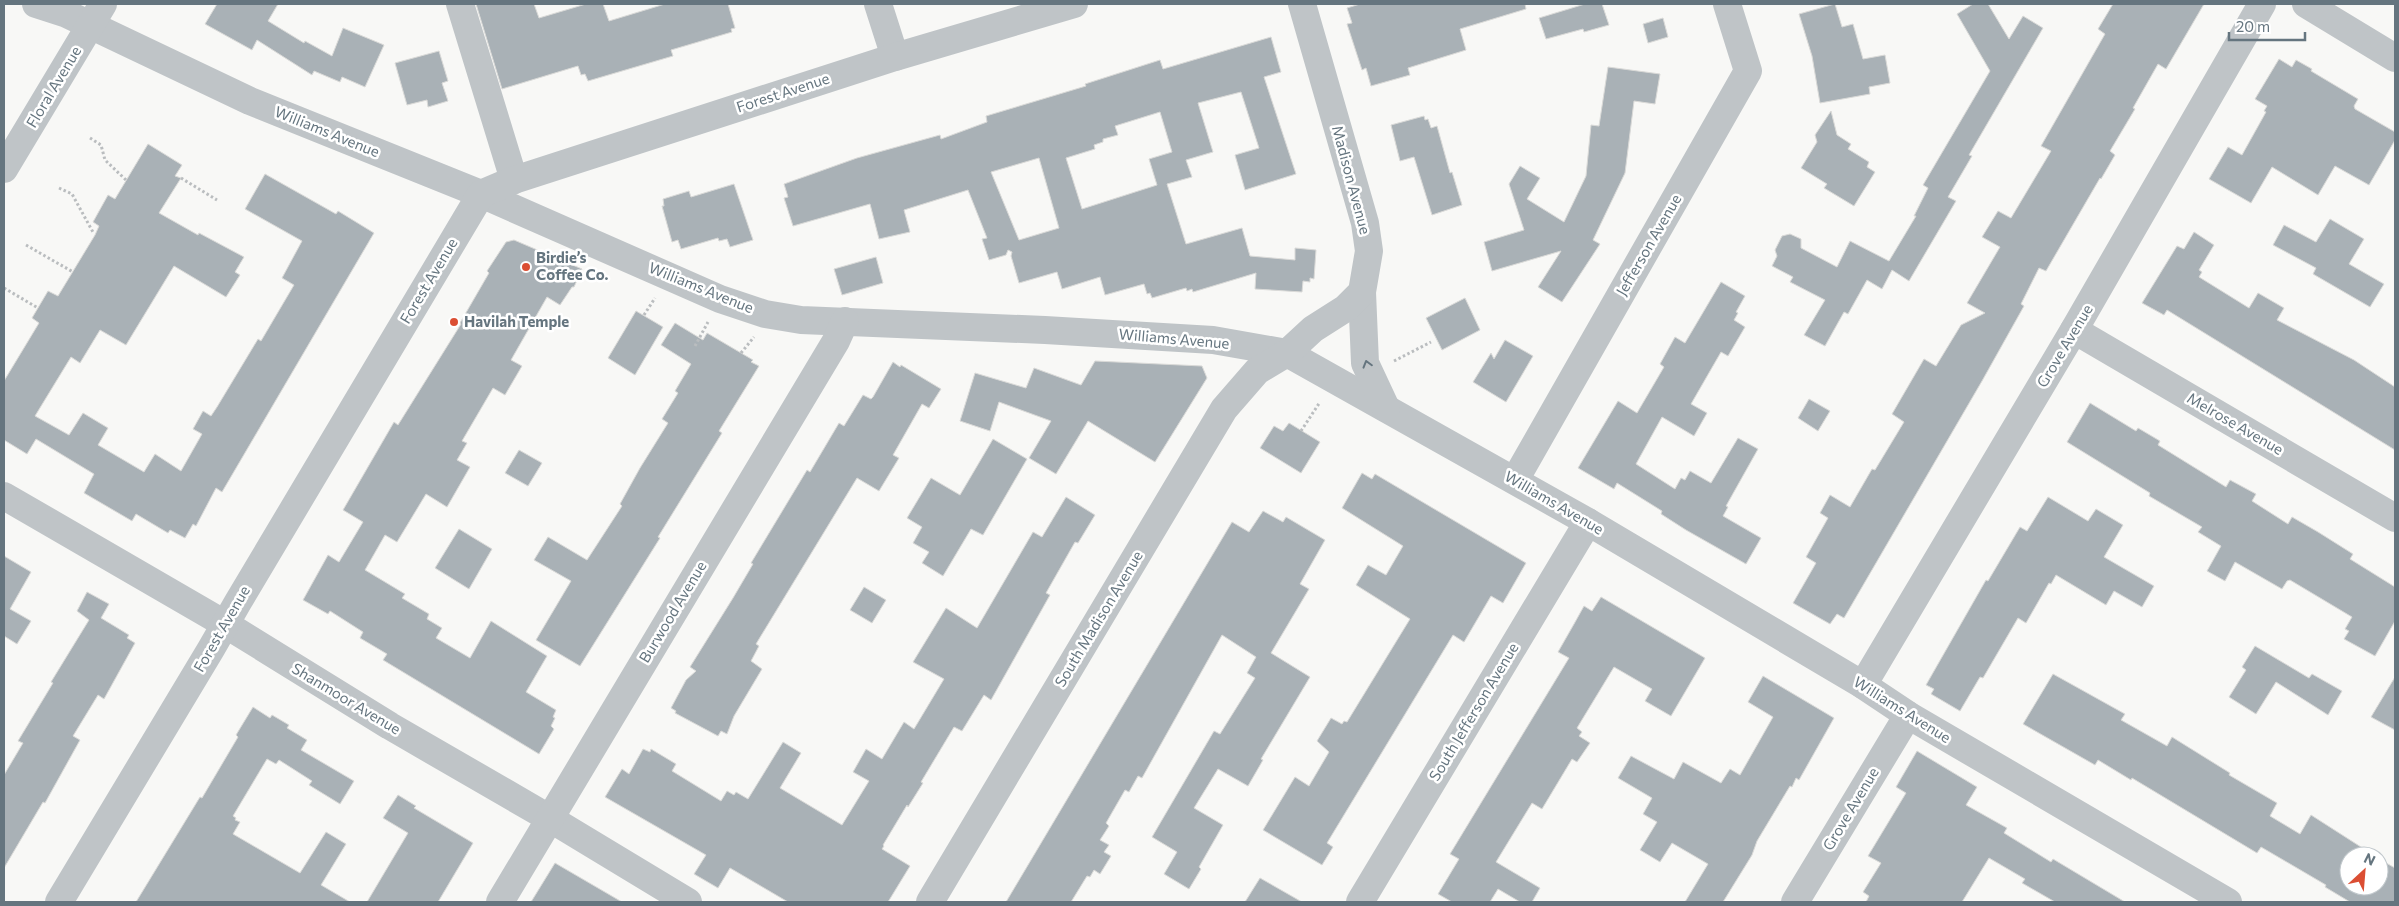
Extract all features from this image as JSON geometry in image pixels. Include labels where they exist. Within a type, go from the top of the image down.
[{"type":"street","name":"Williams Avenue","points":[[36,4],[67,14],[97,15],[250,101],[481,194],[720,299],[765,314],[801,320],[1212,340],[1286,353],[1588,522],[1863,685],[1908,715],[2225,901]]},
{"type":"street","points":[[460,4],[514,180]]},
{"type":"street","points":[[878,4],[895,57]]},
{"type":"street","name":"Forest Avenue","points":[[59,902],[481,194],[514,180],[895,57],[1074,4]]},
{"type":"street","name":"Madison Avenue","points":[[1302,4],[1365,223],[1369,251],[1362,292],[1361,318],[1365,362],[1386,408]]},
{"type":"street","name":"Jefferson Avenue","points":[[1515,480],[1748,71],[1727,4]]},
{"type":"street","name":"Grove Avenue","points":[[1863,685],[2074,330],[2262,4]]},
{"type":"street","points":[[2306,4],[2395,58]]},
{"type":"street","name":"Floral Avenue","points":[[4,169],[97,15]]},
{"type":"street","points":[[1286,353],[1313,329],[1346,308],[1362,292]]},
{"type":"street","name":"Burwood Avenue","points":[[500,902],[836,341],[845,322]]},
{"type":"street","name":"Melrose Avenue","points":[[2074,330],[2395,518]]},
{"type":"street","name":"South Madison Avenue","points":[[930,902],[1224,409],[1257,371],[1286,353]]},
{"type":"street","name":"Shanmoor Avenue","points":[[4,496],[225,624],[390,726],[549,818],[688,902]]},
{"type":"street","name":"South Jefferson Avenue","points":[[1360,902],[1588,522]]},
{"type":"street","name":"Grove Avenue","points":[[1794,902],[1908,715]]},
{"type":"path","points":[[90,138],[101,145],[105,160],[126,180]]},
{"type":"path","points":[[181,178],[217,200]]},
{"type":"path","points":[[59,188],[72,194],[94,234]]},
{"type":"path","points":[[26,245],[73,272]]},
{"type":"path","points":[[4,288],[38,308]]},
{"type":"path","points":[[1386,364],[1431,342]]},
{"type":"path","points":[[1301,431],[1321,400]]},
{"type":"building","points":[[217,4],[278,4],[268,21],[304,43],[305,41],[332,56],[343,28],[384,45],[365,87],[342,77],[340,82],[314,71],[312,75],[257,40],[252,50],[205,24]]},
{"type":"building","points":[[476,4],[534,4],[539,18],[586,4],[603,4],[609,21],[665,4],[728,4],[735,28],[731,29],[732,32],[671,50],[673,56],[588,81],[585,74],[581,75],[578,66],[502,89]]},
{"type":"building","points":[[1360,4],[1525,4],[1526,9],[1460,29],[1466,50],[1408,68],[1410,75],[1371,86],[1366,68],[1362,70],[1347,24],[1352,23],[1347,8]]},
{"type":"building","points":[[1585,4],[1602,4],[1609,25],[1584,32],[1583,29],[1546,39],[1539,18]]},
{"type":"building","points":[[1835,4],[1842,27],[1853,24],[1863,59],[1885,55],[1890,83],[1869,87],[1870,94],[1820,103],[1812,56],[1799,14]]},
{"type":"building","points":[[1973,4],[1988,4],[2009,39],[2023,16],[2043,28],[1969,155],[1972,156],[1948,197],[1956,201],[1909,281],[1892,270],[1882,289],[1867,280],[1848,314],[1844,312],[1825,346],[1804,335],[1825,300],[1790,282],[1793,277],[1772,266],[1777,256],[1775,250],[1782,236],[1790,234],[1801,239],[1801,248],[1837,267],[1850,241],[1889,261],[1916,216],[1914,216],[1928,188],[1923,185],[1990,71],[1957,14]]},
{"type":"building","points":[[2113,4],[2204,4],[2166,69],[2158,64],[2133,108],[2135,109],[2110,151],[2115,155],[2046,271],[2039,268],[2021,304],[2024,306],[1844,618],[1837,614],[1830,624],[1793,603],[1816,563],[1806,557],[1828,518],[1820,513],[1830,495],[1850,507],[1872,469],[1875,470],[1904,422],[1892,414],[1924,359],[1936,366],[1961,325],[1985,313],[1967,303],[2000,247],[1982,237],[1998,211],[2011,218],[2051,151],[2041,146],[2105,34],[2098,29]]},
{"type":"building","points":[[1663,18],[1668,37],[1648,43],[1643,24]]},
{"type":"building","points":[[1271,37],[1281,72],[1264,77],[1296,174],[1245,190],[1235,155],[1259,148],[1241,92],[1198,103],[1213,152],[1186,160],[1192,177],[1167,184],[1186,244],[1242,228],[1250,256],[1295,260],[1295,248],[1316,250],[1314,279],[1310,278],[1310,282],[1303,281],[1302,292],[1255,289],[1256,273],[1193,292],[1192,289],[1187,291],[1186,288],[1152,298],[1150,293],[1147,294],[1144,284],[1105,295],[1100,277],[1062,289],[1057,272],[1019,283],[1011,256],[1012,252],[1008,250],[1006,255],[989,260],[982,239],[987,238],[968,190],[904,210],[910,232],[879,239],[870,204],[793,226],[784,198],[788,197],[784,184],[857,158],[940,135],[941,139],[987,122],[986,116],[1086,86],[1085,84],[1160,60],[1163,69]],"holes":[[[1160,112],[1172,152],[1149,159],[1157,185],[1082,209],[1066,158],[1095,149],[1094,145],[1103,142],[1103,139],[1118,135],[1115,126]],[[1039,158],[1059,228],[1019,240],[991,172]]]},
{"type":"building","points":[[439,51],[448,81],[442,83],[448,101],[428,107],[427,100],[407,105],[395,63]]},
{"type":"building","points":[[2279,59],[2292,67],[2296,60],[2312,69],[2311,71],[2358,99],[2354,106],[2355,109],[2395,132],[2395,140],[2369,185],[2335,166],[2318,195],[2272,167],[2251,203],[2209,179],[2228,147],[2242,155],[2266,112],[2264,111],[2267,106],[2255,99]]},
{"type":"building","points":[[1608,67],[1660,74],[1655,104],[1634,101],[1625,173],[1593,240],[1600,244],[1562,302],[1538,287],[1561,251],[1492,271],[1484,242],[1524,230],[1509,184],[1520,166],[1540,178],[1527,199],[1564,222],[1586,176],[1591,125],[1599,126]]},
{"type":"building","points":[[1831,111],[1837,135],[1851,144],[1848,149],[1869,162],[1867,167],[1875,172],[1854,206],[1824,188],[1827,184],[1801,168],[1817,142],[1815,135]]},
{"type":"building","points":[[1424,116],[1425,120],[1428,119],[1431,128],[1437,126],[1450,173],[1452,172],[1462,205],[1432,215],[1414,157],[1400,161],[1391,125]]},
{"type":"building","points":[[148,144],[182,165],[175,176],[181,178],[159,213],[198,235],[199,233],[244,257],[235,272],[240,275],[226,297],[174,266],[126,345],[100,330],[80,363],[71,357],[35,416],[69,435],[83,413],[108,428],[98,445],[144,472],[155,454],[181,471],[202,434],[193,429],[203,411],[211,416],[258,339],[261,341],[294,285],[282,278],[302,241],[245,209],[265,174],[336,214],[338,211],[374,233],[222,492],[216,488],[196,526],[193,524],[185,538],[170,530],[168,533],[136,514],[132,521],[84,493],[94,474],[36,439],[27,454],[4,440],[4,381],[39,323],[32,318],[48,291],[58,296],[95,235],[99,226],[93,222],[108,195],[115,199]]},
{"type":"building","points":[[734,184],[753,240],[730,247],[727,239],[719,241],[718,238],[681,249],[678,240],[672,242],[662,206],[664,206],[663,199],[689,191],[691,197]]},
{"type":"building","points":[[2330,219],[2364,239],[2349,264],[2384,284],[2370,307],[2313,274],[2316,268],[2273,245],[2284,225],[2316,242]]},
{"type":"building","points":[[2194,232],[2214,245],[2199,270],[2202,272],[2199,277],[2249,308],[2258,293],[2284,308],[2277,320],[2354,360],[2395,387],[2395,450],[2167,310],[2164,315],[2142,303],[2177,246],[2184,249]]},
{"type":"building","points":[[514,240],[582,269],[574,287],[572,287],[560,305],[547,297],[511,360],[522,366],[505,395],[493,388],[462,441],[467,443],[457,460],[470,467],[447,507],[426,494],[397,542],[385,535],[365,570],[405,594],[402,598],[429,614],[427,619],[442,628],[436,638],[470,658],[491,621],[547,656],[526,692],[556,710],[551,726],[554,729],[539,754],[383,660],[387,654],[360,638],[363,632],[330,611],[328,614],[303,600],[328,555],[339,562],[363,522],[343,510],[394,422],[398,425],[461,324],[489,273],[487,271],[506,242]]},
{"type":"building","points":[[876,257],[883,283],[842,295],[834,269]]},
{"type":"building","points":[[1721,282],[1745,296],[1736,312],[1738,313],[1734,320],[1745,327],[1728,356],[1721,352],[1691,404],[1707,413],[1694,436],[1662,417],[1636,464],[1675,489],[1681,478],[1685,480],[1690,471],[1711,483],[1738,438],[1758,449],[1726,506],[1728,507],[1723,516],[1761,538],[1746,564],[1686,530],[1661,514],[1662,511],[1617,483],[1614,489],[1578,468],[1618,401],[1637,413],[1664,367],[1660,364],[1675,337],[1685,343]]},
{"type":"building","points":[[1465,298],[1480,330],[1442,350],[1426,318]]},
{"type":"building","points":[[636,311],[663,327],[635,375],[608,358]]},
{"type":"building","points":[[675,323],[703,340],[707,333],[753,360],[751,362],[759,366],[719,431],[722,433],[658,537],[660,538],[580,666],[536,640],[571,581],[534,560],[548,537],[587,560],[622,506],[620,504],[668,423],[662,419],[678,393],[675,391],[691,364],[661,345]]},
{"type":"building","points":[[1505,340],[1533,356],[1506,402],[1473,382],[1491,353],[1494,359]]},
{"type":"building","points":[[1095,361],[1202,366],[1207,378],[1155,462],[1088,421],[1056,474],[1029,458],[1051,421],[999,402],[990,431],[960,421],[975,373],[1026,388],[1034,368],[1081,385]]},
{"type":"building","points":[[893,362],[941,389],[929,408],[922,404],[893,455],[899,458],[879,491],[857,478],[756,644],[759,646],[751,661],[762,669],[734,716],[727,734],[721,731],[718,736],[675,713],[676,711],[671,708],[686,680],[696,671],[690,667],[733,598],[753,564],[751,563],[807,470],[810,472],[839,423],[844,426],[863,395],[871,399],[873,397]]},
{"type":"building","points":[[1809,399],[1830,411],[1818,431],[1798,418]]},
{"type":"building","points":[[2090,403],[2136,431],[2138,428],[2160,441],[2158,445],[2226,487],[2230,480],[2256,494],[2252,501],[2288,524],[2292,517],[2318,532],[2353,554],[2350,559],[2395,587],[2395,621],[2375,656],[2344,639],[2349,631],[2345,629],[2352,617],[2290,580],[2287,581],[2282,589],[2235,562],[2225,581],[2207,571],[2221,546],[2198,532],[2202,527],[2149,496],[2150,493],[2067,442]]},
{"type":"building","points":[[1289,423],[1320,442],[1301,473],[1260,448],[1274,426],[1283,431]]},
{"type":"building","points":[[993,439],[1027,459],[983,535],[971,529],[943,576],[922,563],[929,552],[913,543],[922,527],[907,518],[931,478],[960,495]]},
{"type":"building","points":[[519,450],[542,463],[528,486],[505,473]]},
{"type":"building","points":[[1362,473],[1372,479],[1375,474],[1526,563],[1503,603],[1491,596],[1464,642],[1453,635],[1327,843],[1333,847],[1322,865],[1263,830],[1295,777],[1309,786],[1329,752],[1317,741],[1331,718],[1342,724],[1344,721],[1347,722],[1410,619],[1356,585],[1368,565],[1386,575],[1403,546],[1342,508]]},
{"type":"building","points":[[1066,497],[1095,515],[1078,543],[1075,542],[1046,593],[1050,595],[991,700],[984,695],[962,731],[954,727],[921,782],[923,783],[908,807],[907,805],[883,845],[882,849],[910,866],[888,902],[788,902],[730,868],[718,888],[694,874],[706,855],[605,797],[622,769],[629,774],[643,749],[650,752],[651,749],[676,764],[672,771],[721,801],[727,791],[734,795],[736,792],[748,799],[783,742],[801,753],[780,788],[842,825],[869,781],[853,772],[866,749],[882,759],[904,722],[914,729],[944,679],[913,662],[946,608],[977,628],[1033,532],[1042,537]]},
{"type":"building","points":[[2048,497],[2088,521],[2096,509],[2123,525],[2104,557],[2154,586],[2142,607],[2114,591],[2106,605],[2056,575],[2051,584],[2049,583],[2026,623],[2018,618],[1983,678],[1980,677],[1960,711],[1931,694],[1934,689],[1926,685],[1986,580],[1988,581],[2020,527],[2027,531]]},
{"type":"building","points":[[1263,511],[1283,522],[1286,517],[1325,540],[1300,584],[1309,589],[1271,653],[1310,677],[1261,759],[1263,760],[1248,786],[1218,769],[1194,808],[1223,825],[1189,889],[1164,874],[1177,852],[1152,837],[1214,731],[1220,734],[1255,678],[1247,673],[1256,657],[1222,635],[1142,778],[1138,776],[1129,792],[1125,790],[1106,823],[1109,826],[1100,840],[1109,845],[1104,852],[1111,856],[1100,874],[1094,870],[1090,877],[1087,876],[1071,902],[1006,902],[1232,522],[1249,532]]},
{"type":"building","points":[[459,529],[492,549],[469,589],[435,568]]},
{"type":"building","points":[[4,556],[31,572],[10,609],[31,621],[17,644],[4,636]]},
{"type":"building","points":[[864,587],[886,600],[872,623],[850,610]]},
{"type":"building","points":[[87,592],[109,604],[101,618],[129,635],[127,638],[135,643],[104,699],[98,695],[73,736],[80,740],[45,803],[43,802],[4,868],[4,775],[23,743],[18,741],[89,620],[77,611]]},
{"type":"building","points":[[1601,597],[1705,658],[1671,716],[1645,701],[1652,689],[1614,667],[1577,728],[1582,732],[1579,736],[1590,743],[1577,762],[1572,759],[1542,809],[1532,803],[1496,862],[1540,888],[1532,902],[1520,902],[1498,889],[1490,902],[1452,902],[1438,894],[1459,859],[1450,854],[1569,658],[1558,652],[1584,606],[1592,611]]},
{"type":"building","points":[[2255,646],[2309,678],[2312,674],[2342,691],[2328,715],[2276,682],[2256,714],[2229,697],[2246,670],[2242,667]]},
{"type":"building","points":[[2053,674],[2125,714],[2121,720],[2167,746],[2172,737],[2230,773],[2229,775],[2277,803],[2270,816],[2300,834],[2311,815],[2359,846],[2339,846],[2339,895],[2325,887],[2326,885],[2261,847],[2257,853],[2132,778],[2131,780],[2098,760],[2095,765],[2023,724]]},
{"type":"building","points":[[1763,676],[1834,718],[1799,780],[1796,778],[1792,787],[1790,786],[1757,841],[1752,855],[1723,902],[1685,902],[1708,864],[1672,843],[1660,862],[1640,850],[1657,822],[1643,814],[1652,798],[1618,778],[1631,756],[1674,779],[1683,762],[1721,783],[1730,769],[1740,775],[1773,717],[1748,702]]},
{"type":"building","points":[[2395,677],[2395,730],[2371,717]]},
{"type":"building","points":[[253,707],[270,718],[272,715],[289,725],[287,728],[307,740],[301,750],[354,781],[340,804],[309,785],[312,781],[279,760],[276,764],[267,759],[233,816],[236,818],[235,820],[240,822],[233,834],[300,873],[326,832],[346,844],[321,885],[350,902],[136,902],[200,797],[202,798],[238,737],[236,735]]},
{"type":"building","points":[[1917,751],[1977,787],[1966,805],[2007,828],[2004,833],[2051,862],[2053,859],[2125,902],[2055,902],[2022,883],[2025,879],[1989,858],[1962,902],[1866,902],[1869,896],[1863,892],[1881,863],[1868,856],[1906,793],[1896,787]]},
{"type":"building","points":[[398,795],[416,806],[414,808],[473,843],[438,902],[367,902],[408,833],[383,818]]},
{"type":"building","points":[[555,863],[622,902],[531,902]]},
{"type":"building","points":[[2389,865],[2395,868],[2395,902],[2350,902],[2340,896],[2389,896]]},
{"type":"building","points":[[1260,878],[1302,902],[1245,902]]},
{"type":"place","name":"Birdie’s Coffee Co.","points":[[526,267]]},
{"type":"place","name":"Havilah Temple","points":[[454,322]]}]
